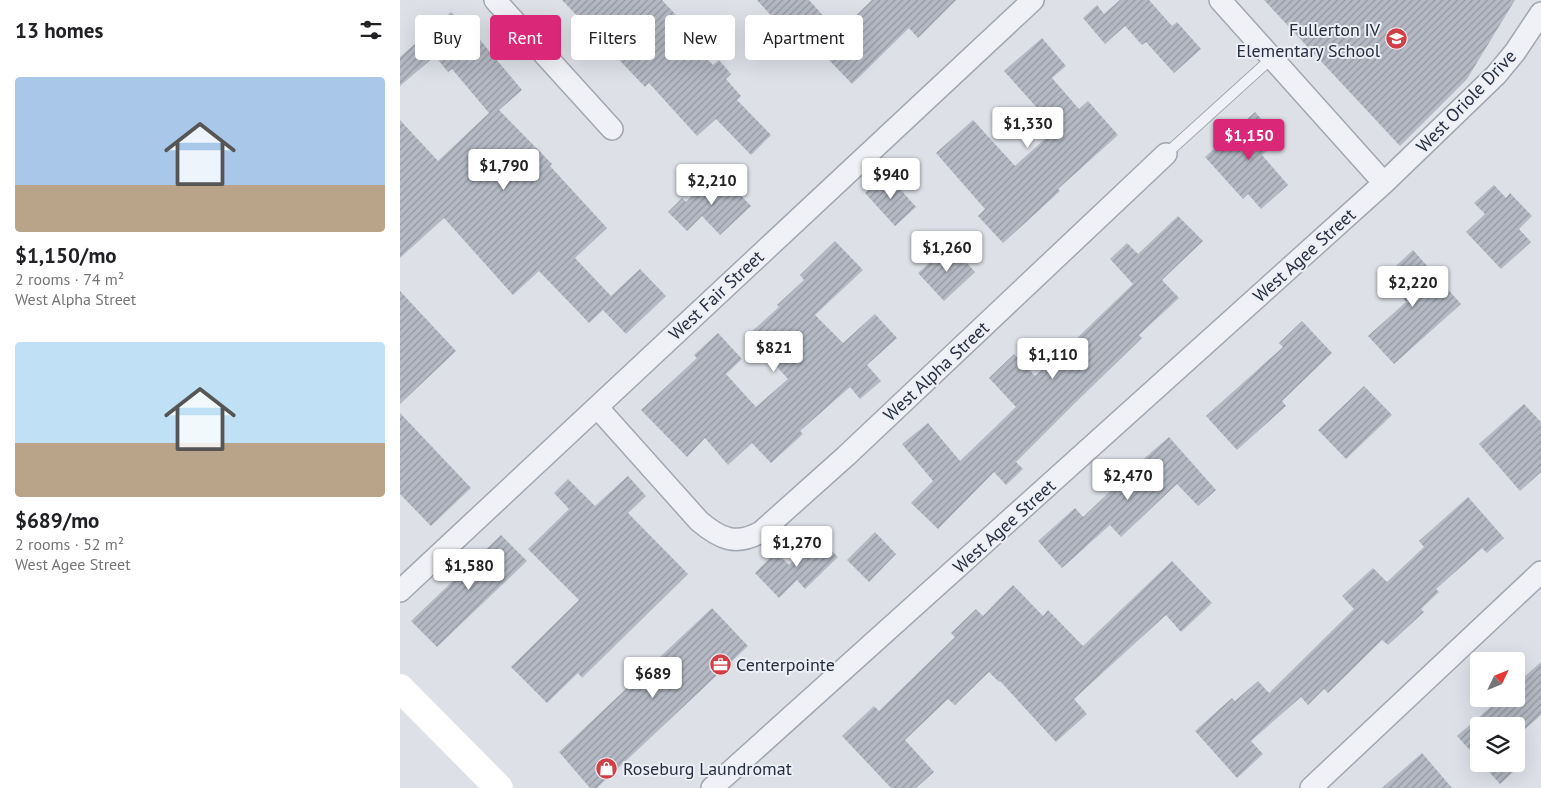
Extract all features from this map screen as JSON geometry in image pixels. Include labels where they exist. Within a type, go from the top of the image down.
[{"type":"main road","points":[[400,688],[499,788]]},
{"type":"street","points":[[495,0],[612,129]]},
{"type":"street","name":"West Fair Street","points":[[400,591],[1033,0]]},
{"type":"street","points":[[1220,0],[1384,183]]},
{"type":"street","name":"West Oriole Drive","points":[[1384,183],[1496,75],[1515,52],[1541,13]]},
{"type":"street","name":"West Alpha Street","points":[[597,407],[699,521],[712,532],[729,540],[749,538],[761,532],[846,456],[1166,154]]},
{"type":"street","name":"West Agee Street","points":[[712,788],[1384,183]]},
{"type":"street","points":[[1312,788],[1541,572]]},
{"type":"lane","name":"West Alpha Street","points":[[1166,154],[1272,58]]},
{"type":"building","points":[[562,0],[662,0],[676,15],[665,15],[665,60],[708,60],[713,65],[719,60],[731,74],[726,79],[741,96],[737,100],[771,135],[751,155],[716,119],[697,136],[649,83],[645,87],[619,60],[655,60],[655,15],[576,15]]},
{"type":"building","points":[[757,0],[809,0],[822,15],[770,15]]},
{"type":"building","points":[[872,0],[956,0],[918,38],[909,28],[852,84],[829,60],[863,60],[863,15],[856,15]]},
{"type":"building","points":[[1120,0],[1149,0],[1172,26],[1177,22],[1201,49],[1174,73],[1146,42],[1142,45],[1125,26],[1105,44],[1083,18],[1097,5],[1104,14]]},
{"type":"building","name":"Fullerton IV Elementary School","points":[[1264,0],[1515,0],[1467,79],[1400,146]]},
{"type":"building","points":[[1042,38],[1066,66],[1052,78],[1079,109],[1088,101],[1118,135],[1058,189],[1060,191],[1003,243],[978,216],[985,209],[936,153],[973,120],[1015,166],[1056,129],[1004,71]]},
{"type":"building","points":[[480,40],[490,52],[490,60],[497,60],[522,90],[499,110],[552,164],[550,166],[607,228],[575,258],[611,296],[640,269],[666,296],[626,334],[603,310],[589,323],[539,271],[513,295],[444,218],[400,258],[400,120],[438,161],[489,113],[452,69],[448,72],[438,60],[480,60]]},
{"type":"building","points":[[415,44],[415,60],[430,60],[400,86],[400,57]]},
{"type":"building","points":[[1255,112],[1280,139],[1262,155],[1288,185],[1261,209],[1248,194],[1243,199],[1205,157]]},
{"type":"building","points":[[717,171],[751,206],[720,235],[702,216],[687,231],[668,212],[682,198],[686,202]]},
{"type":"building","points":[[887,174],[916,207],[895,226],[865,193]]},
{"type":"building","points":[[1494,185],[1506,198],[1510,193],[1532,216],[1519,229],[1531,242],[1501,269],[1466,232],[1485,214],[1474,203]]},
{"type":"building","points":[[1178,216],[1203,241],[1162,280],[1179,298],[1139,335],[1142,338],[1016,462],[1023,469],[1006,485],[994,472],[938,529],[911,503],[933,481],[902,444],[928,423],[960,461],[1016,407],[989,378],[1014,354],[1035,376],[1044,370],[1133,284],[1110,259],[1127,243],[1138,254]]},
{"type":"building","points":[[835,241],[863,270],[815,315],[843,343],[875,314],[897,338],[867,365],[881,381],[860,399],[850,387],[800,431],[803,434],[771,463],[752,443],[728,465],[705,438],[687,457],[641,410],[697,358],[694,355],[718,333],[742,359],[726,374],[756,407],[788,379],[748,335],[779,307],[777,305],[804,280],[800,275]]},
{"type":"building","points":[[950,244],[975,272],[944,301],[918,273]]},
{"type":"building","points":[[1413,250],[1461,304],[1394,364],[1368,336],[1406,302],[1384,277]]},
{"type":"building","points":[[400,291],[456,351],[400,404]]},
{"type":"building","points":[[1302,321],[1332,353],[1282,401],[1286,406],[1237,450],[1206,416],[1283,347],[1279,343]]},
{"type":"building","points":[[1364,386],[1392,415],[1346,459],[1318,430]]},
{"type":"building","points":[[1524,404],[1541,422],[1541,472],[1520,491],[1479,444]]},
{"type":"building","points":[[400,413],[471,488],[431,526],[400,494]]},
{"type":"building","points":[[1169,437],[1216,490],[1198,506],[1177,484],[1121,537],[1110,525],[1062,568],[1038,541],[1075,508],[1083,517],[1124,478],[1121,475],[1137,459],[1140,462]]},
{"type":"building","points":[[628,476],[646,496],[628,513],[688,574],[582,678],[578,673],[547,703],[511,667],[579,600],[528,549],[569,509],[554,493],[568,479],[595,506]]},
{"type":"building","points":[[1468,497],[1504,538],[1487,553],[1482,548],[1436,589],[1439,592],[1421,609],[1424,612],[1388,645],[1382,640],[1328,693],[1324,689],[1308,705],[1301,697],[1251,741],[1263,754],[1237,778],[1195,731],[1232,698],[1235,701],[1258,681],[1269,693],[1354,609],[1342,596],[1373,568],[1387,582],[1424,547],[1419,541]]},
{"type":"building","points":[[875,532],[896,554],[869,582],[847,560]]},
{"type":"building","points":[[501,535],[527,561],[437,647],[411,621]]},
{"type":"building","points":[[818,537],[838,557],[805,589],[797,580],[779,598],[755,573],[776,552],[789,565]]},
{"type":"building","points":[[1172,561],[1212,603],[1181,632],[1166,615],[1074,699],[1087,714],[1056,742],[1000,681],[989,672],[955,705],[948,699],[905,740],[934,772],[916,788],[891,788],[842,736],[874,706],[879,711],[955,637],[951,633],[976,609],[983,616],[1013,585],[1043,616],[1048,610],[1083,646]]},
{"type":"building","points":[[712,608],[748,646],[597,788],[590,788],[559,752]]},
{"type":"building","points":[[1541,662],[1541,715],[1525,729],[1525,717],[1479,717],[1490,708],[1525,708],[1525,676]]},
{"type":"building","points":[[1470,725],[1470,750],[1457,736]]},
{"type":"building","points":[[1422,753],[1452,788],[1382,788]]},
{"type":"building","points":[[1489,772],[1513,772],[1500,784]]},
{"type":"place","name":"Fullerton IV Elementary School","points":[[1396,39]]},
{"type":"place","name":"Centerpointe","points":[[720,664]]},
{"type":"place","name":"Roseburg Laundromat","points":[[607,768]]}]
